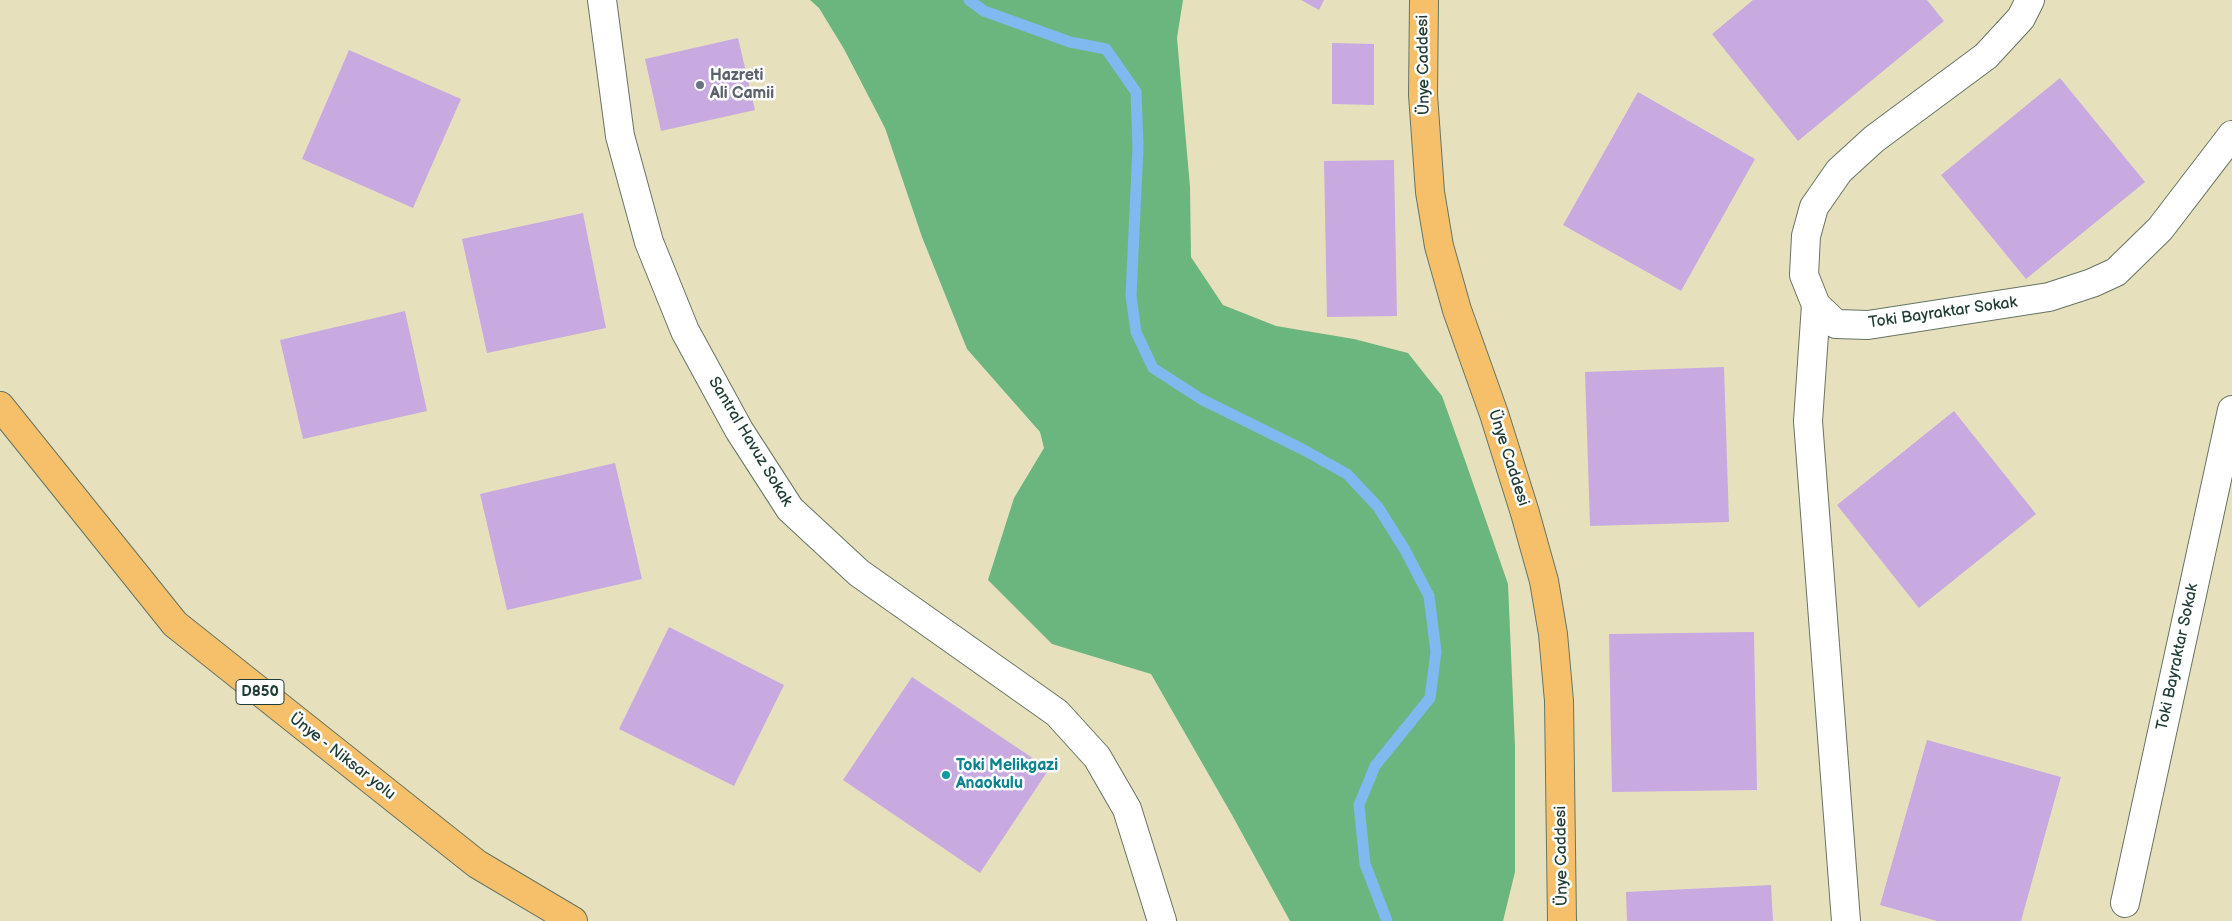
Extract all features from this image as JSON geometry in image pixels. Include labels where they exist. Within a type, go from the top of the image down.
[{"type":"main road","name":"Ünye Caddesi","points":[[1424,0],[1423,95],[1430,192],[1439,246],[1457,310],[1494,414],[1525,512],[1544,581],[1553,634],[1559,701],[1562,921]]},
{"type":"main road","name":"Ünye - Niksar yolu","points":[[0,406],[174,624],[477,864],[573,921]]},
{"type":"street","name":"Santral Havuz Sokak","points":[[602,0],[620,136],[649,242],[685,331],[739,430],[790,509],[859,573],[1057,713],[1097,757],[1128,809],[1162,921]]},
{"type":"street","name":"Toki Bayraktar Sokak","points":[[2030,0],[2021,18],[1986,56],[1874,139],[1839,171],[1814,207],[1806,236],[1804,275],[1816,305],[1836,324],[1868,325],[2049,297],[2092,284],[2116,272],[2160,229],[2232,135]]},
{"type":"street","points":[[1816,305],[1808,421],[1846,921]]},
{"type":"street","name":"Toki Bayraktar Sokak","points":[[2126,903],[2232,410]]},
{"type":"green space","points":[[810,0],[1183,0],[1177,38],[1190,187],[1191,257],[1223,305],[1276,326],[1354,339],[1408,353],[1442,396],[1466,463],[1508,584],[1515,746],[1515,872],[1503,921],[1290,921],[1151,674],[1052,644],[988,580],[1014,498],[1044,448],[1040,432],[967,349],[922,237],[885,128],[844,49],[819,8]]},
{"type":"building","points":[[1301,0],[1324,0],[1319,10]]},
{"type":"building","points":[[1753,0],[1927,0],[1944,21],[1798,141],[1712,34]]},
{"type":"building","name":"Hazreti Ali Camii","points":[[738,38],[755,110],[661,131],[645,59]]},
{"type":"building","points":[[1332,43],[1374,44],[1374,105],[1332,104]]},
{"type":"building","points":[[349,50],[461,99],[413,208],[302,159]]},
{"type":"building","points":[[2060,78],[2145,182],[2026,279],[1941,175]]},
{"type":"building","points":[[1638,92],[1755,159],[1681,291],[1563,225]]},
{"type":"building","points":[[1394,160],[1397,316],[1327,317],[1324,161]]},
{"type":"building","points":[[583,213],[606,328],[487,353],[462,239]]},
{"type":"building","points":[[405,311],[427,411],[303,439],[280,340]]},
{"type":"building","points":[[1724,367],[1729,522],[1590,526],[1585,372]]},
{"type":"building","points":[[1954,411],[2036,514],[1919,608],[1837,505]]},
{"type":"building","points":[[615,463],[642,579],[507,610],[480,494]]},
{"type":"building","points":[[669,627],[784,685],[734,786],[619,729]]},
{"type":"building","points":[[1754,632],[1757,790],[1612,792],[1609,634]]},
{"type":"building","name":"Toki Melikgazi Anaokulu","points":[[912,677],[1049,769],[980,873],[843,780]]},
{"type":"building","points":[[1927,740],[2061,777],[2021,921],[1937,921],[1880,905]]},
{"type":"building","points":[[1771,885],[1773,921],[1627,921],[1626,892]]},
{"type":"waterway","points":[[969,0],[984,11],[1070,42],[1106,49],[1136,92],[1138,147],[1131,296],[1136,332],[1153,368],[1201,399],[1304,450],[1347,474],[1378,507],[1405,550],[1429,596],[1436,652],[1430,698],[1375,766],[1359,805],[1365,864],[1387,921]]},
{"type":"place","name":"Hazreti Ali Camii","points":[[700,85]]},
{"type":"place","name":"Toki Melikgazi Anaokulu","points":[[946,775]]}]
